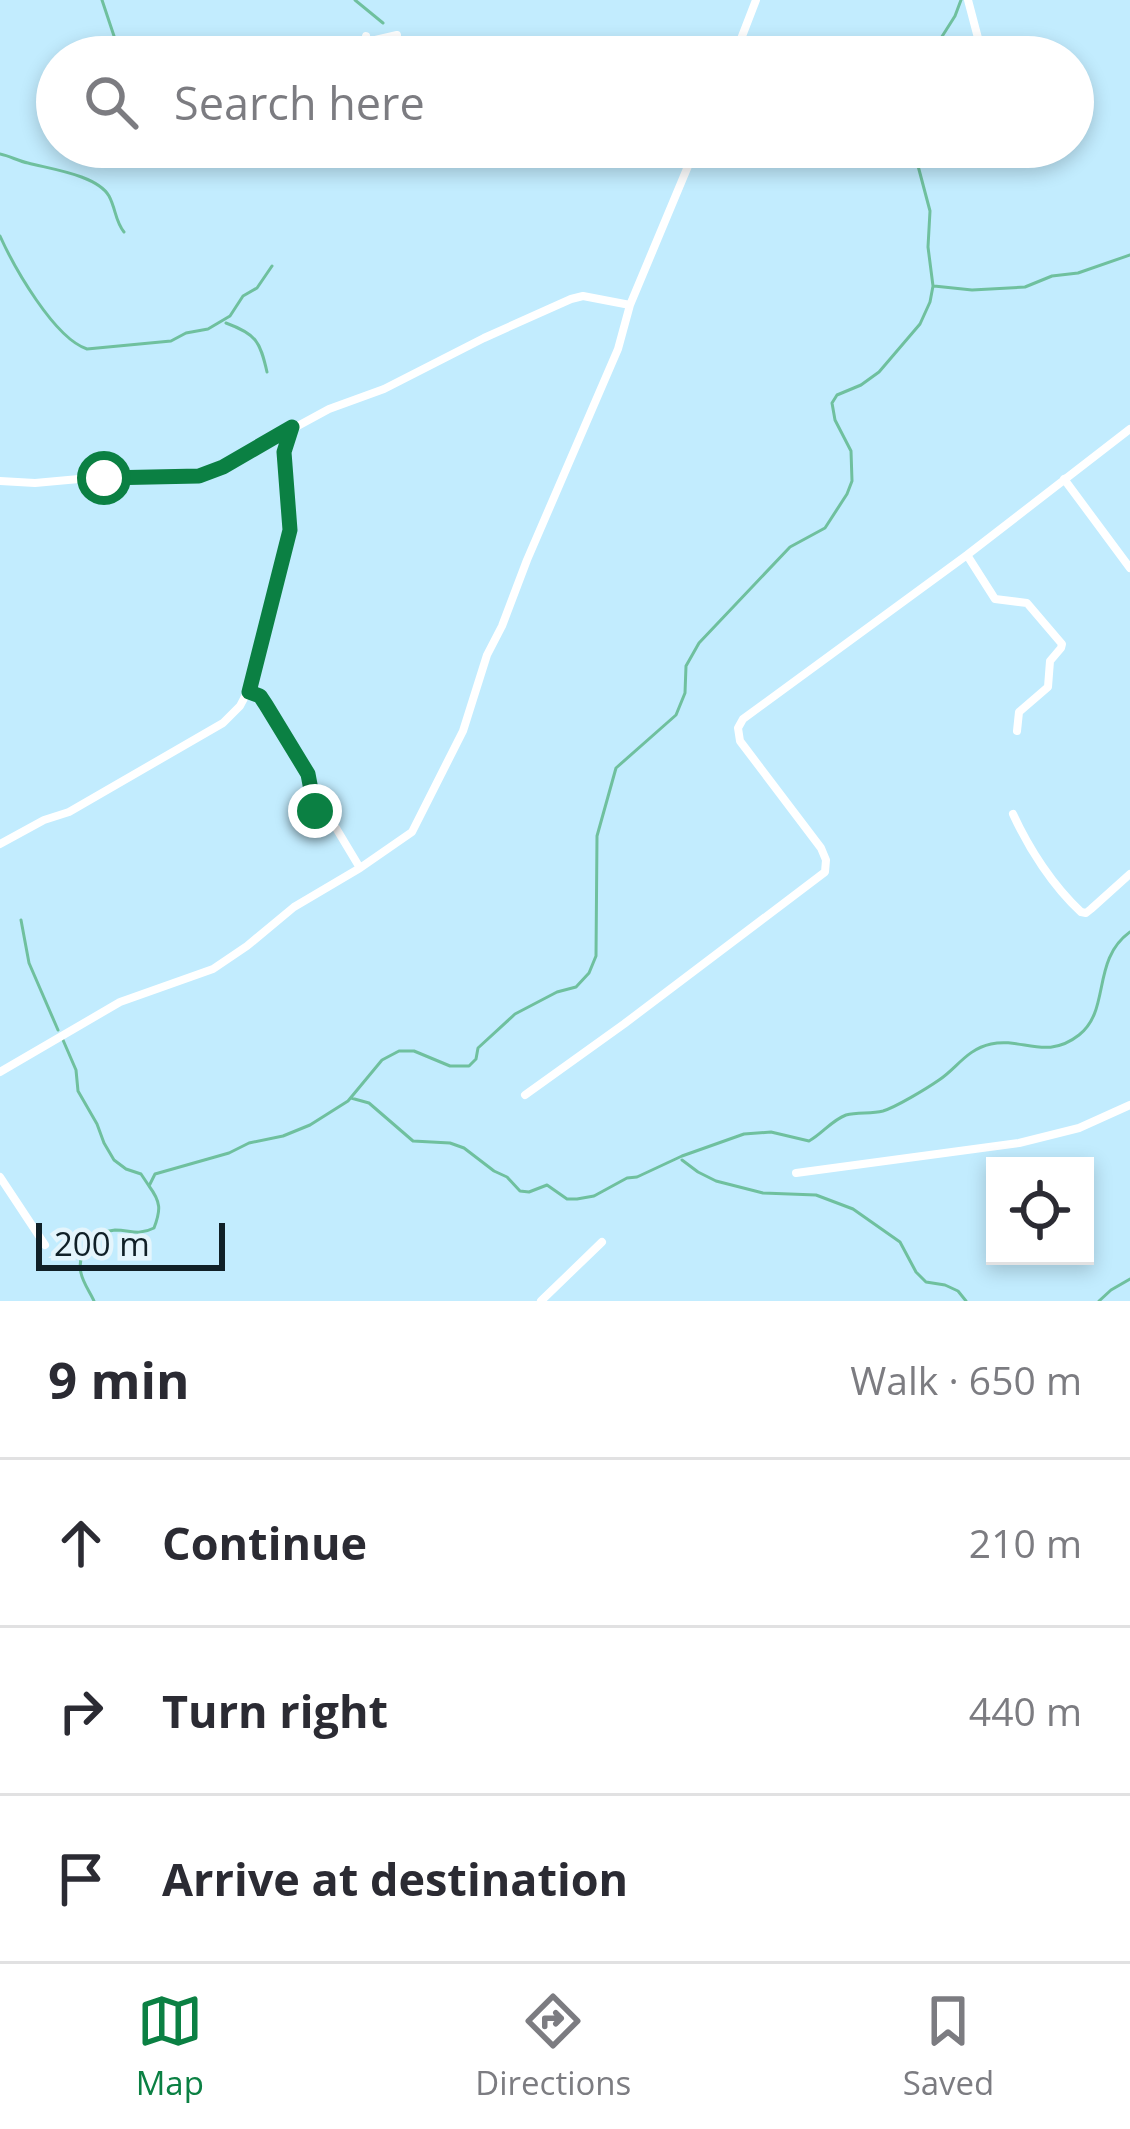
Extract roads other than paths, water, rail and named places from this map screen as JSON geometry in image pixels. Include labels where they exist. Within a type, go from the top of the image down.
[{"type":"street","points":[[742,36],[756,0]]},
{"type":"street","points":[[968,0],[977,36]]},
{"type":"street","points":[[388,36],[398,34]]},
{"type":"street","points":[[0,1072],[120,1002],[213,969],[294,907],[412,832],[454,752],[487,655],[618,349],[630,305],[687,168]]},
{"type":"street","points":[[0,481],[199,476],[329,409],[384,389],[572,299],[583,296],[630,305]]},
{"type":"street","points":[[0,844],[68,812],[224,723],[240,706],[249,692],[290,530],[284,452],[292,427]]},
{"type":"street","points":[[525,1095],[825,872],[821,848],[740,741],[739,723],[1130,430]]},
{"type":"street","points":[[1064,479],[1130,568]]},
{"type":"street","points":[[968,554],[995,599],[1027,603],[1062,644],[1050,662],[1048,687],[1019,712],[1017,731]]},
{"type":"street","points":[[249,692],[266,705],[308,774],[314,808],[333,824],[360,868]]},
{"type":"street","points":[[1012,814],[1025,840],[1082,912],[1130,874]]},
{"type":"street","points":[[796,1173],[1037,1140],[1130,1105]]},
{"type":"street","points":[[0,1177],[45,1245]]},
{"type":"street","points":[[541,1301],[602,1242]]},
{"type":"waterway","points":[[102,0],[114,36]]},
{"type":"waterway","points":[[355,0],[383,23]]},
{"type":"waterway","points":[[942,36],[961,0]]},
{"type":"waterway","points":[[0,154],[36,165]]},
{"type":"waterway","points":[[48,168],[103,189],[124,232]]},
{"type":"waterway","points":[[94,1301],[81,1273],[85,1251],[108,1231],[154,1228],[159,1206],[149,1186],[155,1174],[310,1125],[348,1101],[382,1060],[399,1051],[414,1051],[450,1066],[469,1066],[478,1048],[515,1014],[576,987],[589,973],[596,956],[597,836],[616,768],[676,715],[685,693],[686,666],[699,643],[790,547],[825,528],[852,481],[851,451],[832,403],[837,395],[879,372],[920,324],[930,302],[930,211],[919,168]]},
{"type":"waterway","points":[[0,236],[49,317],[87,349],[171,341],[208,329],[230,316],[272,266]]},
{"type":"waterway","points":[[934,286],[1025,287],[1130,255]]},
{"type":"waterway","points":[[226,323],[255,340],[267,372]]},
{"type":"waterway","points":[[21,920],[29,963],[58,1030]]},
{"type":"waterway","points":[[351,1098],[369,1103],[413,1141],[464,1148],[520,1191],[547,1185],[567,1199],[594,1196],[627,1178],[744,1134],[771,1132],[809,1141],[846,1115],[883,1111],[903,1102],[983,1046],[1067,1043],[1089,1025],[1110,956],[1130,932]]},
{"type":"waterway","points":[[63,1040],[76,1070],[78,1091],[114,1160],[141,1174],[149,1186]]},
{"type":"waterway","points":[[682,1160],[716,1181],[763,1193],[816,1195],[853,1209],[900,1242],[926,1282],[958,1291],[966,1301]]},
{"type":"waterway","points":[[1099,1301],[1130,1279]]}]
